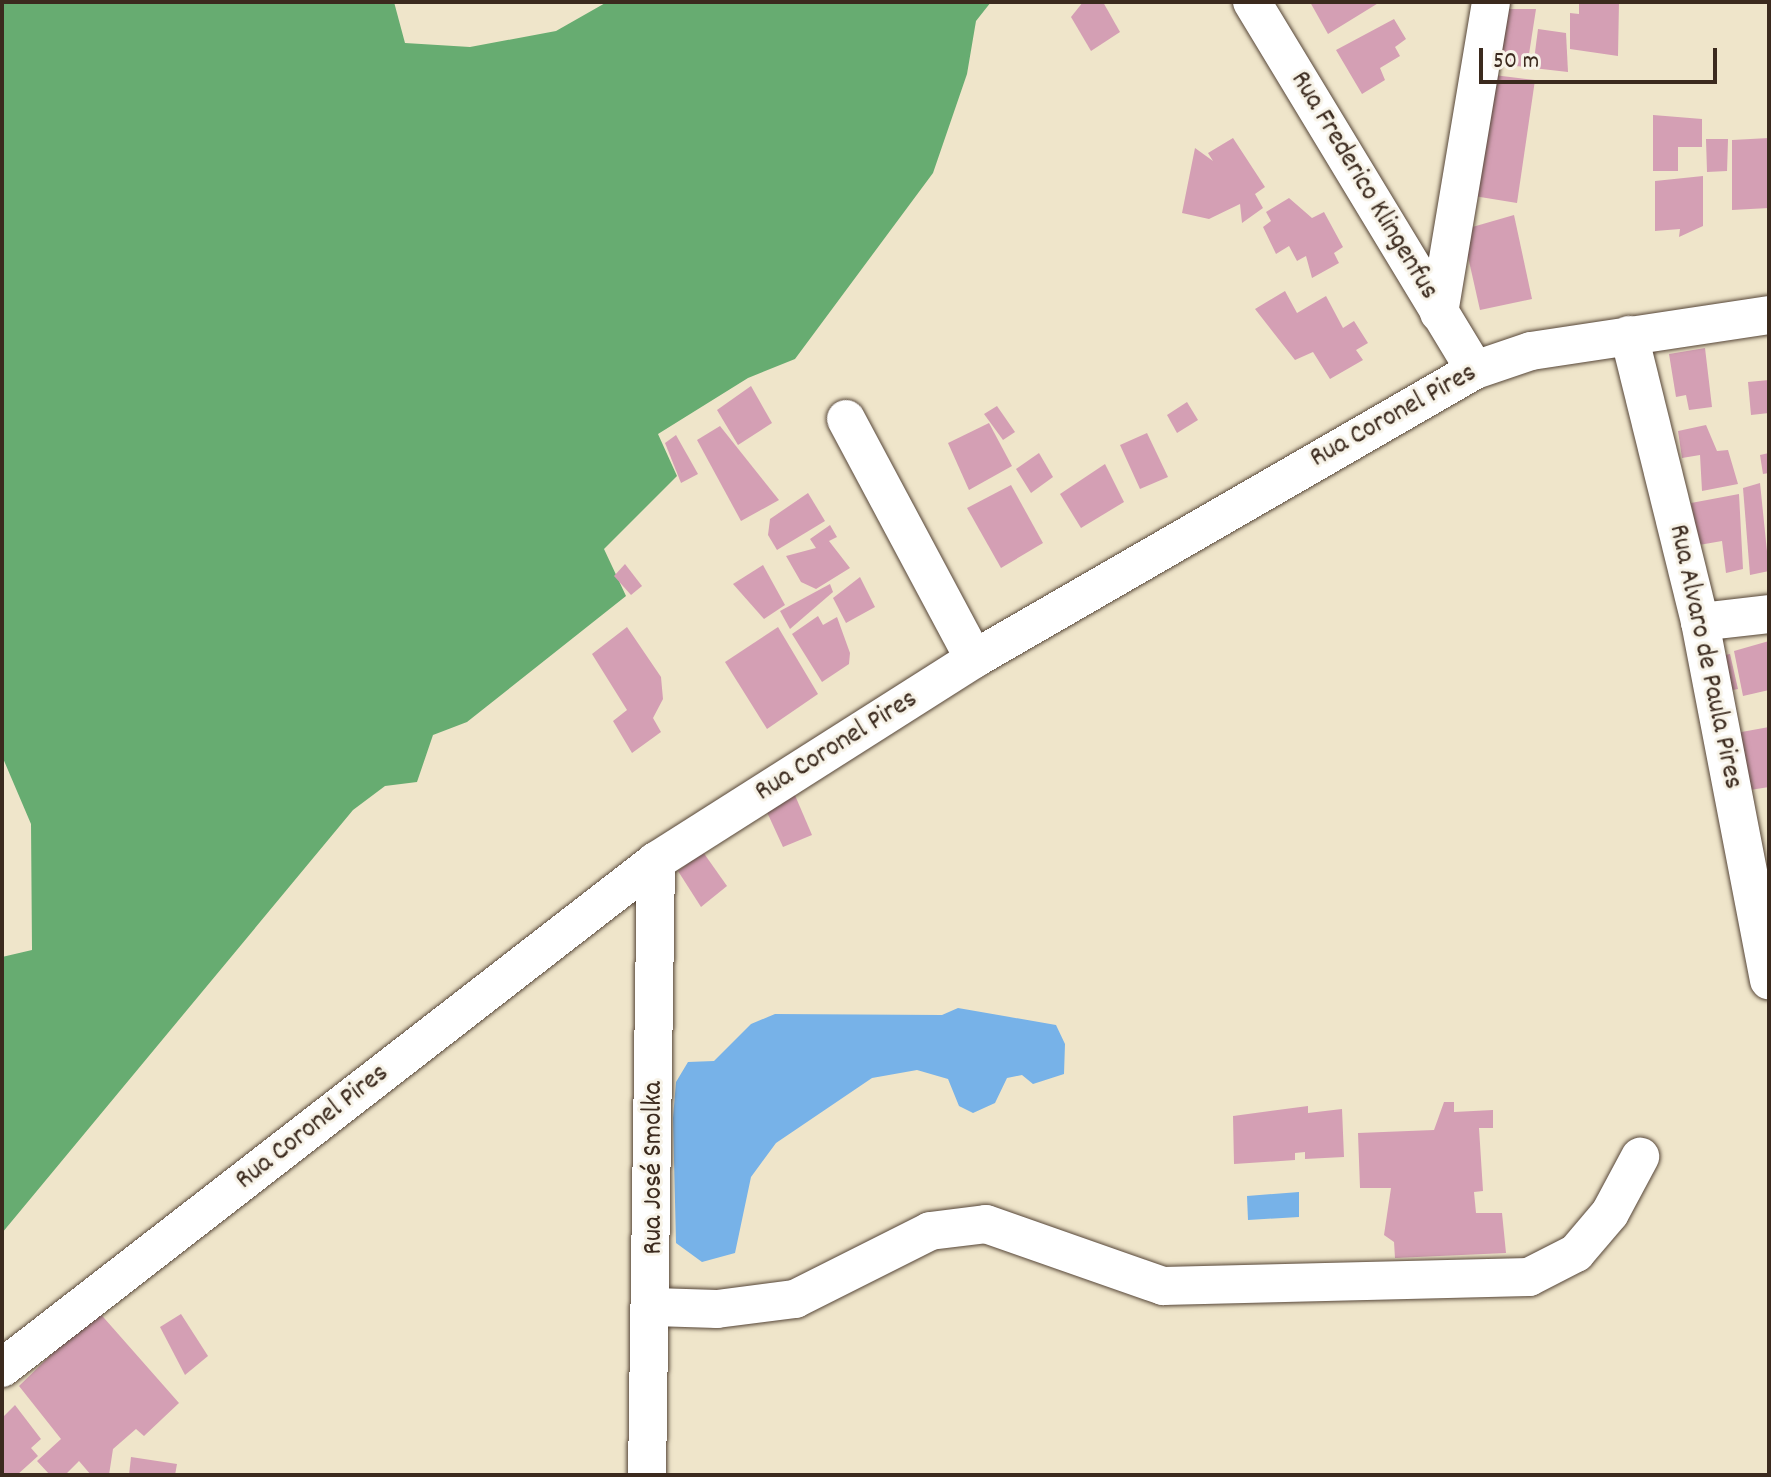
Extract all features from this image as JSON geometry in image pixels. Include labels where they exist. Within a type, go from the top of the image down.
[{"type":"street","name":"Rua Frederico Klingenfus","points":[[1252,2],[1475,370]]},
{"type":"street","points":[[1439,313],[1491,2]]},
{"type":"street","name":"Rua Coronel Pires","points":[[2,1368],[656,861],[974,659],[1475,370],[1531,351],[1769,315]]},
{"type":"street","name":"Rua Alvaro de Paula Pires","points":[[1629,335],[1700,622],[1766,942],[1769,980]]},
{"type":"street","points":[[846,419],[974,659]]},
{"type":"street","points":[[1700,622],[1769,614]]},
{"type":"street","name":"Rua José Smolka","points":[[647,1475],[654,1307],[656,861]]},
{"type":"street","points":[[654,1307],[717,1309],[795,1299],[930,1231],[986,1224],[1163,1286],[1529,1277],[1576,1253],[1610,1213],[1640,1157]]},
{"type":"green space","points":[[2,2],[394,2],[405,43],[470,47],[556,31],[607,2],[991,2],[976,21],[967,74],[933,173],[795,359],[748,378],[658,434],[677,476],[604,549],[626,596],[467,722],[433,735],[417,782],[385,786],[353,810],[2,1233],[2,957],[32,950],[31,824],[2,756]]},
{"type":"water","points":[[958,1008],[1056,1025],[1065,1044],[1064,1074],[1033,1084],[1022,1075],[1007,1078],[995,1103],[973,1113],[959,1106],[948,1079],[917,1070],[872,1078],[776,1143],[751,1177],[735,1253],[702,1262],[676,1243],[673,1118],[676,1082],[688,1062],[714,1061],[751,1024],[775,1014],[942,1015]]},
{"type":"water","points":[[1299,1192],[1299,1217],[1248,1220],[1247,1196]]},
{"type":"building","points":[[1083,2],[1103,2],[1120,32],[1091,51],[1071,17]]},
{"type":"building","points":[[1310,2],[1380,2],[1328,34]]},
{"type":"building","points":[[1579,2],[1619,2],[1618,56],[1570,49],[1570,13],[1579,14]]},
{"type":"building","points":[[1502,9],[1536,9],[1527,67],[1495,64]]},
{"type":"building","points":[[1394,19],[1406,39],[1395,47],[1400,56],[1380,68],[1385,80],[1362,94],[1336,50]]},
{"type":"building","points":[[1538,29],[1566,33],[1568,72],[1533,68]]},
{"type":"building","points":[[1494,75],[1535,80],[1517,203],[1474,196]]},
{"type":"building","points":[[1653,115],[1702,119],[1702,147],[1678,147],[1678,171],[1653,171]]},
{"type":"building","points":[[1233,138],[1265,187],[1255,194],[1263,208],[1242,223],[1240,204],[1209,219],[1182,213],[1195,148],[1213,161],[1208,153]]},
{"type":"building","points":[[1769,138],[1769,208],[1732,210],[1732,140]]},
{"type":"building","points":[[1706,139],[1728,139],[1727,171],[1707,172]]},
{"type":"building","points":[[1703,176],[1703,226],[1679,237],[1680,229],[1655,231],[1655,181]]},
{"type":"building","points":[[1289,198],[1312,218],[1324,212],[1343,247],[1334,253],[1339,263],[1312,278],[1306,256],[1297,261],[1289,246],[1276,254],[1263,227],[1271,221],[1266,212]]},
{"type":"building","points":[[1514,215],[1532,299],[1480,310],[1462,230]]},
{"type":"building","points":[[1285,291],[1297,313],[1326,296],[1343,328],[1354,321],[1368,343],[1356,350],[1363,360],[1330,379],[1313,352],[1295,360],[1255,309]]},
{"type":"building","points":[[1705,348],[1712,407],[1689,410],[1686,395],[1676,397],[1669,354]]},
{"type":"building","points":[[1769,380],[1769,413],[1751,415],[1748,382]]},
{"type":"building","points":[[751,386],[772,423],[738,445],[717,410]]},
{"type":"building","points":[[1187,402],[1198,420],[1177,433],[1167,415]]},
{"type":"building","points":[[997,406],[1015,432],[1003,440],[984,414]]},
{"type":"building","points":[[989,423],[1012,466],[969,490],[948,443]]},
{"type":"building","points":[[1706,425],[1717,451],[1728,450],[1738,484],[1702,491],[1700,455],[1682,458],[1678,431]]},
{"type":"building","points":[[720,426],[779,500],[741,521],[697,440]]},
{"type":"building","points":[[1147,433],[1168,477],[1140,489],[1120,445]]},
{"type":"building","points":[[676,435],[698,474],[681,483],[665,443]]},
{"type":"building","points":[[1039,453],[1053,477],[1031,493],[1016,469]]},
{"type":"building","points":[[1769,453],[1769,473],[1763,474],[1760,455]]},
{"type":"building","points":[[1105,464],[1124,502],[1081,528],[1060,494]]},
{"type":"building","points":[[1760,483],[1769,571],[1750,575],[1743,488]]},
{"type":"building","points":[[1011,485],[1043,543],[1001,568],[967,508]]},
{"type":"building","points":[[808,493],[825,521],[777,550],[768,535],[770,519]]},
{"type":"building","points":[[1739,494],[1743,569],[1726,573],[1722,541],[1699,545],[1691,503]]},
{"type":"building","points":[[830,525],[837,537],[829,541],[850,568],[816,589],[801,582],[786,556],[816,548],[810,539]]},
{"type":"building","points":[[625,564],[642,586],[631,595],[614,576]]},
{"type":"building","points":[[763,565],[785,605],[764,619],[733,584]]},
{"type":"building","points":[[860,577],[875,607],[846,623],[833,598]]},
{"type":"building","points":[[830,584],[833,592],[790,629],[780,611]]},
{"type":"building","points":[[818,616],[823,625],[837,617],[850,653],[849,664],[822,682],[792,634]]},
{"type":"building","points":[[627,627],[661,677],[663,699],[653,718],[661,732],[632,753],[613,721],[627,710],[592,654]]},
{"type":"building","points":[[778,627],[818,694],[767,729],[725,662]]},
{"type":"building","points":[[1769,641],[1769,690],[1743,696],[1734,651]]},
{"type":"building","points":[[1730,654],[1738,689],[1717,693],[1710,658]]},
{"type":"building","points":[[1769,727],[1769,787],[1744,791],[1736,733]]},
{"type":"building","points":[[794,793],[812,835],[783,847],[766,810]]},
{"type":"building","points":[[703,852],[727,886],[701,907],[678,871]]},
{"type":"building","points":[[1444,1102],[1454,1102],[1454,1112],[1493,1110],[1493,1128],[1479,1128],[1483,1191],[1474,1192],[1476,1213],[1502,1213],[1506,1253],[1395,1258],[1394,1242],[1384,1235],[1391,1188],[1360,1188],[1358,1133],[1434,1130]]},
{"type":"building","points":[[1308,1106],[1308,1113],[1342,1109],[1344,1157],[1305,1159],[1305,1152],[1295,1153],[1295,1160],[1234,1164],[1233,1116]]},
{"type":"building","points":[[97,1310],[179,1403],[144,1436],[136,1429],[113,1449],[109,1475],[91,1475],[79,1461],[65,1475],[50,1475],[37,1461],[61,1439],[19,1386]]},
{"type":"building","points":[[181,1314],[208,1356],[185,1375],[160,1327]]},
{"type":"building","points":[[15,1405],[41,1439],[31,1448],[38,1456],[17,1475],[2,1475],[2,1418]]},
{"type":"building","points":[[131,1457],[177,1464],[175,1475],[129,1475]]}]
